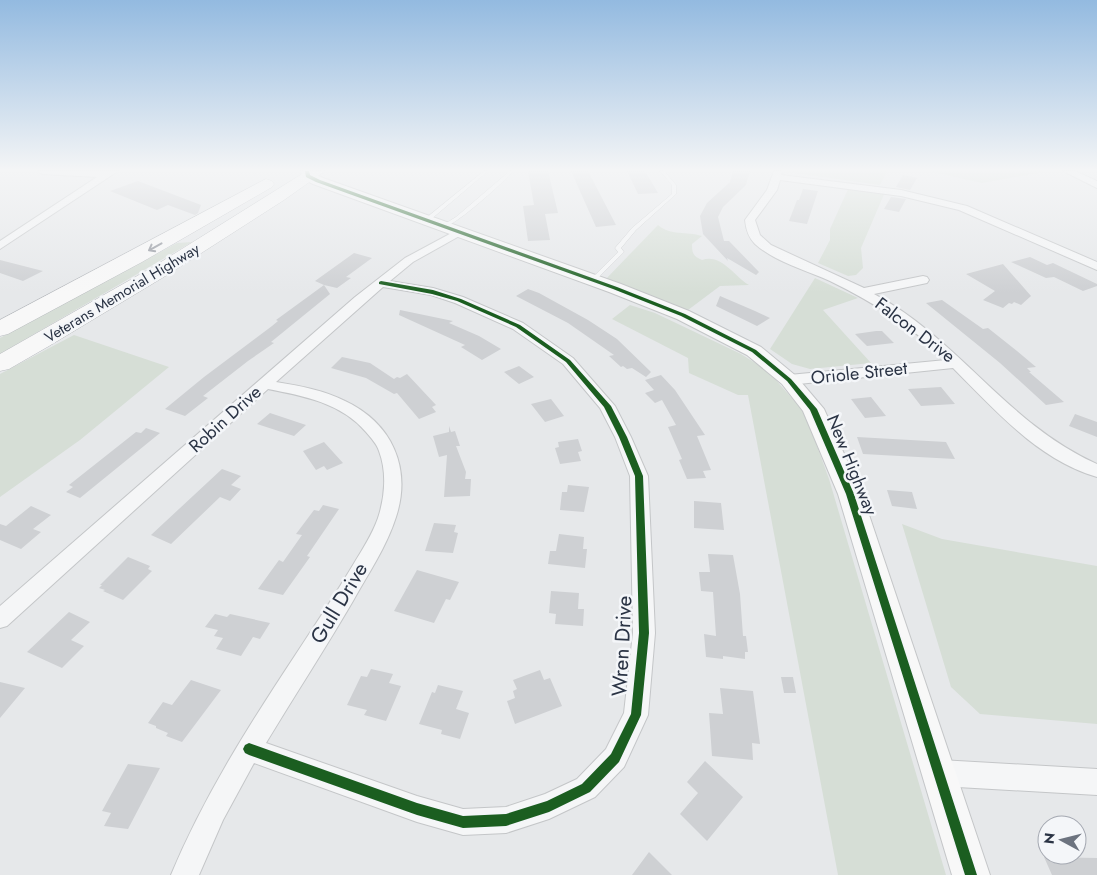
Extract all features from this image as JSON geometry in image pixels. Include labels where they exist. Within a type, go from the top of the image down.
[{"type":"highway","name":"Veterans Memorial Highway","points":[[0,329],[225,212]]},
{"type":"highway","name":"Veterans Memorial Highway","points":[[0,364],[162,270],[247,212]]},
{"type":"street","points":[[0,246],[51,212]]},
{"type":"street","name":"New Highway","points":[[408,212],[683,315],[754,351],[789,380],[813,409],[850,494],[971,875]]},
{"type":"street","name":"Falcon Drive","points":[[756,212],[750,220],[751,232],[760,243],[781,255],[864,292],[903,317],[958,363],[1017,422],[1046,445],[1097,471]]},
{"type":"street","points":[[974,212],[1097,266]]},
{"type":"street","name":"Robin Drive","points":[[0,619],[264,384],[408,260],[444,226]]},
{"type":"street","points":[[864,292],[923,280]]},
{"type":"street","name":"Wren Drive","points":[[249,749],[417,809],[463,822],[506,820],[549,806],[586,788],[615,758],[636,715],[644,633],[639,476],[623,437],[607,406],[568,361],[518,326],[495,315],[433,292],[381,283]]},
{"type":"street","name":"Oriole Street","points":[[789,380],[958,363]]},
{"type":"street","name":"Gull Drive","points":[[185,875],[196,844],[249,749],[343,600],[384,527],[393,498],[392,470],[386,447],[372,428],[353,412],[334,401],[313,393],[264,384]]},
{"type":"street","points":[[940,773],[1097,782]]},
{"type":"lane","points":[[444,226],[455,212]]},
{"type":"lane","points":[[444,226],[463,212]]},
{"type":"lane","points":[[593,280],[622,252],[618,248],[634,229],[654,212]]},
{"type":"shaded area","points":[[838,212],[876,212],[861,248],[863,268],[856,275],[848,276],[818,263],[830,240],[830,229]]},
{"type":"shaded area","points":[[658,225],[668,231],[702,236],[692,244],[695,256],[702,260],[709,259],[721,262],[749,285],[720,286],[688,310],[604,281]]},
{"type":"shaded area","points":[[192,242],[0,354],[0,338],[177,243]]},
{"type":"shaded area","points":[[815,278],[858,298],[823,310],[871,363],[810,369],[792,364],[770,349]]},
{"type":"shaded area","points":[[630,305],[655,313],[741,354],[768,371],[805,413],[829,479],[946,875],[838,875],[748,395],[738,395],[689,373],[688,358],[612,319]]},
{"type":"shaded area","points":[[74,335],[169,367],[80,440],[0,497],[0,374]]},
{"type":"shaded area","points":[[902,524],[942,539],[1097,566],[1097,724],[980,714],[951,687]]},
{"type":"building","points":[[186,212],[198,212],[195,215]]},
{"type":"building","points":[[524,212],[558,212],[545,214],[550,240],[528,241]]},
{"type":"building","points":[[589,212],[609,212],[616,225],[596,227]]},
{"type":"building","points":[[702,212],[721,212],[718,217],[724,241],[729,241],[759,272],[756,275],[727,258],[728,261],[703,234],[700,216]]},
{"type":"building","points":[[792,212],[811,212],[807,224],[789,221]]},
{"type":"building","points":[[354,253],[372,258],[346,277],[351,278],[337,288],[315,281]]},
{"type":"building","points":[[1030,257],[1047,265],[1053,263],[1097,284],[1097,286],[1083,291],[1054,277],[1046,278],[1011,262]]},
{"type":"building","points":[[0,260],[43,271],[23,281],[0,273]]},
{"type":"building","points":[[1003,264],[1031,296],[1021,305],[1014,302],[1012,304],[1009,303],[1003,308],[983,300],[995,291],[966,274]]},
{"type":"building","points":[[324,285],[330,294],[271,342],[274,343],[203,396],[208,398],[185,416],[165,409],[278,321],[276,320]]},
{"type":"building","points":[[528,289],[588,320],[617,339],[651,372],[646,377],[632,368],[621,367],[609,356],[614,355],[568,323],[516,296]]},
{"type":"building","points":[[720,296],[770,318],[757,326],[716,306]]},
{"type":"building","points":[[942,300],[983,329],[988,328],[1017,351],[1036,367],[1027,368],[1031,372],[1029,372],[1064,402],[1046,405],[1000,363],[926,303]]},
{"type":"building","points":[[400,310],[453,321],[449,323],[479,336],[501,349],[482,360],[461,347],[465,345],[399,315]]},
{"type":"building","points":[[882,331],[894,343],[867,346],[855,334]]},
{"type":"building","points":[[342,357],[370,363],[394,379],[407,374],[436,405],[432,407],[436,412],[419,419],[397,393],[394,394],[366,378],[331,368]]},
{"type":"building","points":[[519,366],[534,377],[519,384],[504,372]]},
{"type":"building","points":[[661,375],[675,390],[705,435],[697,436],[711,470],[703,471],[706,478],[687,479],[679,460],[682,459],[668,427],[676,425],[662,400],[655,403],[645,393],[654,390],[645,380]]},
{"type":"building","points":[[941,387],[955,404],[921,406],[908,389]]},
{"type":"building","points":[[871,397],[886,416],[865,418],[851,399]]},
{"type":"building","points":[[551,399],[564,416],[545,422],[531,404]]},
{"type":"building","points":[[270,413],[306,425],[294,436],[257,424]]},
{"type":"building","points":[[1075,414],[1097,422],[1097,437],[1069,426]]},
{"type":"building","points":[[449,426],[451,432],[455,431],[460,446],[456,446],[466,472],[465,479],[471,479],[470,496],[444,497],[447,455],[439,457],[433,436],[449,432]]},
{"type":"building","points":[[146,428],[160,433],[80,498],[66,492],[73,487],[69,485],[136,432],[141,433]]},
{"type":"building","points":[[857,437],[946,442],[955,459],[863,454]]},
{"type":"building","points":[[578,439],[582,451],[578,452],[581,461],[560,464],[555,448],[559,447],[558,442]]},
{"type":"building","points":[[324,442],[343,463],[327,470],[324,466],[316,470],[303,451]]},
{"type":"building","points":[[222,469],[241,476],[231,485],[241,489],[230,501],[220,497],[171,544],[151,535]]},
{"type":"building","points":[[568,485],[589,487],[584,512],[560,510],[562,492],[567,492]]},
{"type":"building","points":[[887,490],[912,492],[917,509],[892,506]]},
{"type":"building","points":[[694,501],[721,503],[724,530],[694,528]]},
{"type":"building","points":[[323,505],[339,509],[307,556],[310,557],[283,595],[258,589],[279,560],[283,562],[302,535],[296,534],[314,510],[319,511]]},
{"type":"building","points":[[31,506],[51,515],[33,529],[41,532],[21,549],[0,540],[0,524],[6,526]]},
{"type":"building","points":[[434,523],[456,525],[454,532],[458,533],[453,553],[425,551]]},
{"type":"building","points":[[559,534],[584,537],[583,549],[587,549],[585,568],[548,564],[550,551],[556,551]]},
{"type":"building","points":[[708,554],[733,555],[740,594],[743,636],[746,636],[748,652],[745,652],[745,659],[723,656],[723,659],[706,657],[704,634],[716,636],[713,592],[701,591],[699,572],[710,572]]},
{"type":"building","points":[[128,557],[150,566],[148,569],[152,571],[123,600],[99,588]]},
{"type":"building","points":[[417,570],[459,582],[450,600],[446,599],[434,623],[394,611]]},
{"type":"building","points":[[551,591],[579,593],[578,609],[584,609],[583,626],[555,624],[556,614],[549,613]]},
{"type":"building","points":[[69,612],[90,622],[71,640],[84,646],[62,668],[27,652]]},
{"type":"building","points":[[215,614],[227,617],[230,614],[270,623],[260,639],[253,637],[241,656],[216,649],[223,638],[214,636],[218,630],[205,627]]},
{"type":"building","points":[[371,669],[393,674],[389,683],[401,686],[386,721],[364,715],[367,710],[347,705],[361,676],[367,677]]},
{"type":"building","points":[[540,670],[544,680],[550,678],[562,706],[515,724],[507,701],[515,698],[513,691],[517,689],[513,680]]},
{"type":"building","points":[[781,677],[793,677],[796,693],[784,693]]},
{"type":"building","points":[[191,680],[221,690],[182,742],[166,736],[168,733],[148,723],[163,702],[172,705]]},
{"type":"building","points":[[0,682],[25,688],[0,718]]},
{"type":"building","points":[[438,685],[463,691],[456,709],[469,713],[460,739],[441,734],[442,730],[419,724],[432,692],[435,693]]},
{"type":"building","points":[[720,688],[753,691],[760,744],[752,743],[753,760],[712,756],[709,713],[723,714]]},
{"type":"building","points":[[705,761],[743,797],[707,841],[680,814],[698,793],[687,782]]},
{"type":"building","points":[[128,764],[160,768],[128,829],[104,826],[111,813],[102,811]]},
{"type":"building","points":[[649,852],[672,875],[632,875]]},
{"type":"building","points":[[1087,858],[1097,858],[1097,875],[1052,875],[1048,865],[1087,865]]},
{"type":"cycle path","points":[[404,212],[615,288],[683,315],[754,351],[789,380],[813,409],[850,494],[971,875]]},
{"type":"cycle path","points":[[249,749],[417,809],[463,822],[506,820],[549,806],[586,788],[615,758],[636,715],[644,633],[639,476],[623,437],[607,406],[568,361],[518,326],[459,300],[433,292],[381,283]]}]
